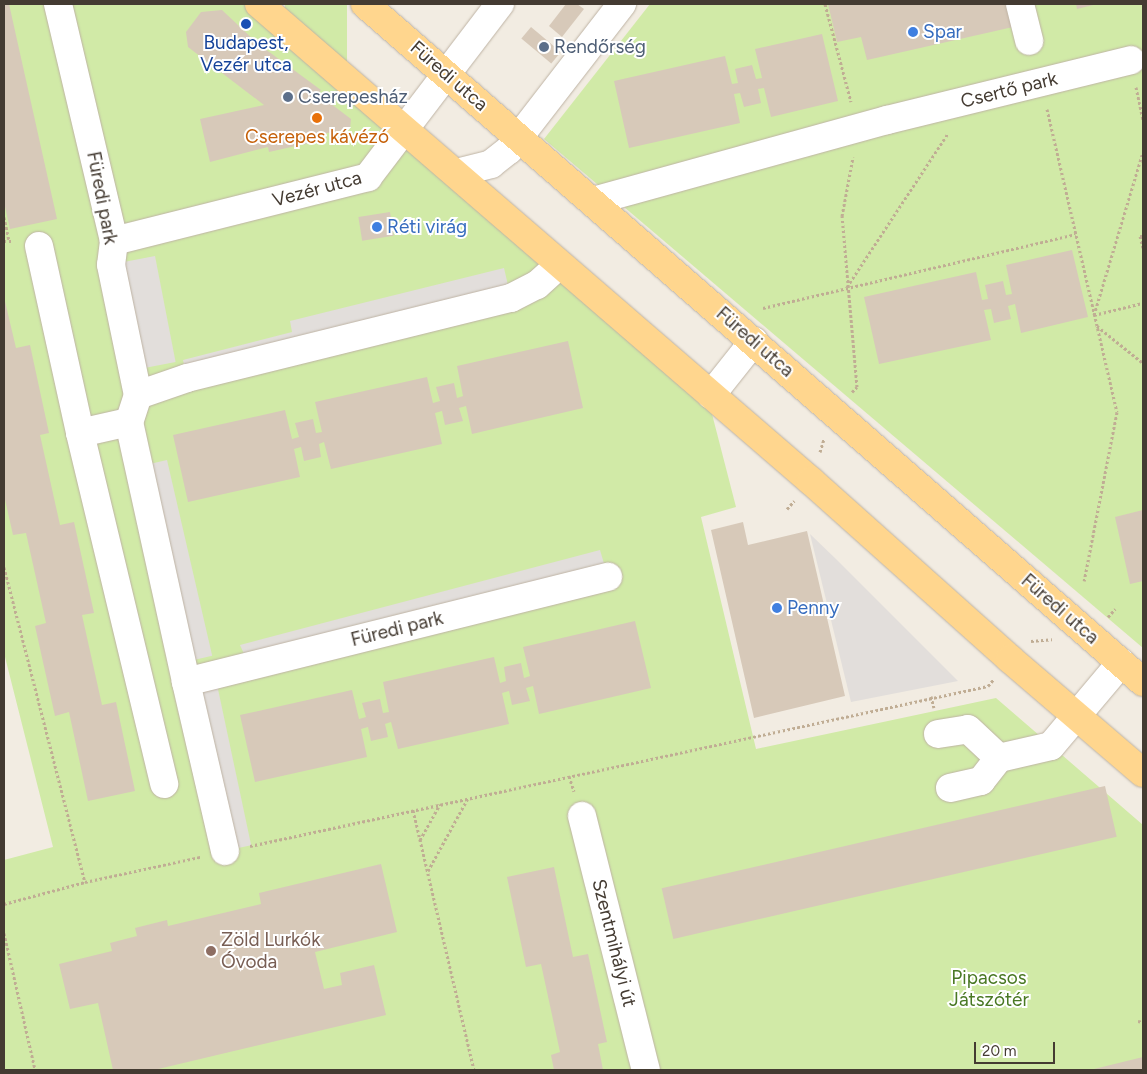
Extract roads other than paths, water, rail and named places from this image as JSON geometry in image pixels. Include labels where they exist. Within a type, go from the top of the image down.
[{"type":"main road","points":[[259,4],[811,481],[1010,659],[1078,715],[1143,773]]},
{"type":"main road","name":"Füredi utca","points":[[365,4],[754,341],[1143,682]]},
{"type":"street","name":"Füredi park","points":[[58,4],[114,241],[111,266],[138,395]]},
{"type":"street","name":"Vezér utca","points":[[114,241],[368,177],[445,73],[500,4]]},
{"type":"street","points":[[456,173],[491,164],[518,136],[622,4]]},
{"type":"street","points":[[1020,4],[1029,41]]},
{"type":"street","name":"Csertő park","points":[[593,202],[887,120],[1131,60]]},
{"type":"street","points":[[39,246],[80,434],[164,784]]},
{"type":"street","points":[[225,851],[129,422],[138,395],[187,378],[511,298],[537,285],[559,265]]},
{"type":"street","points":[[711,395],[754,341]]},
{"type":"street","points":[[80,434],[129,422]]},
{"type":"street","name":"Füredi park","points":[[186,682],[608,577]]},
{"type":"street","points":[[950,788],[981,781],[999,758],[1051,746],[1121,663]]},
{"type":"street","points":[[938,734],[968,729],[999,758]]},
{"type":"street","name":"Szentmihályi út","points":[[582,816],[646,1070]]},
{"type":"place","name":"Budapest, Vezér utca","points":[[246,24]]},
{"type":"place","name":"Spar","points":[[913,32]]},
{"type":"place","name":"Rendőrség","points":[[544,47]]},
{"type":"place","name":"Cserepesház","points":[[288,97]]},
{"type":"place","name":"Cserepes kávézó","points":[[317,118]]},
{"type":"place","name":"Réti virág","points":[[377,227]]},
{"type":"place","name":"Penny","points":[[777,608]]},
{"type":"place","name":"Zöld Lurkók Óvoda","points":[[211,951]]},
{"type":"park label","name":"Pipacsos Játszótér","points":[[989,989]]}]
